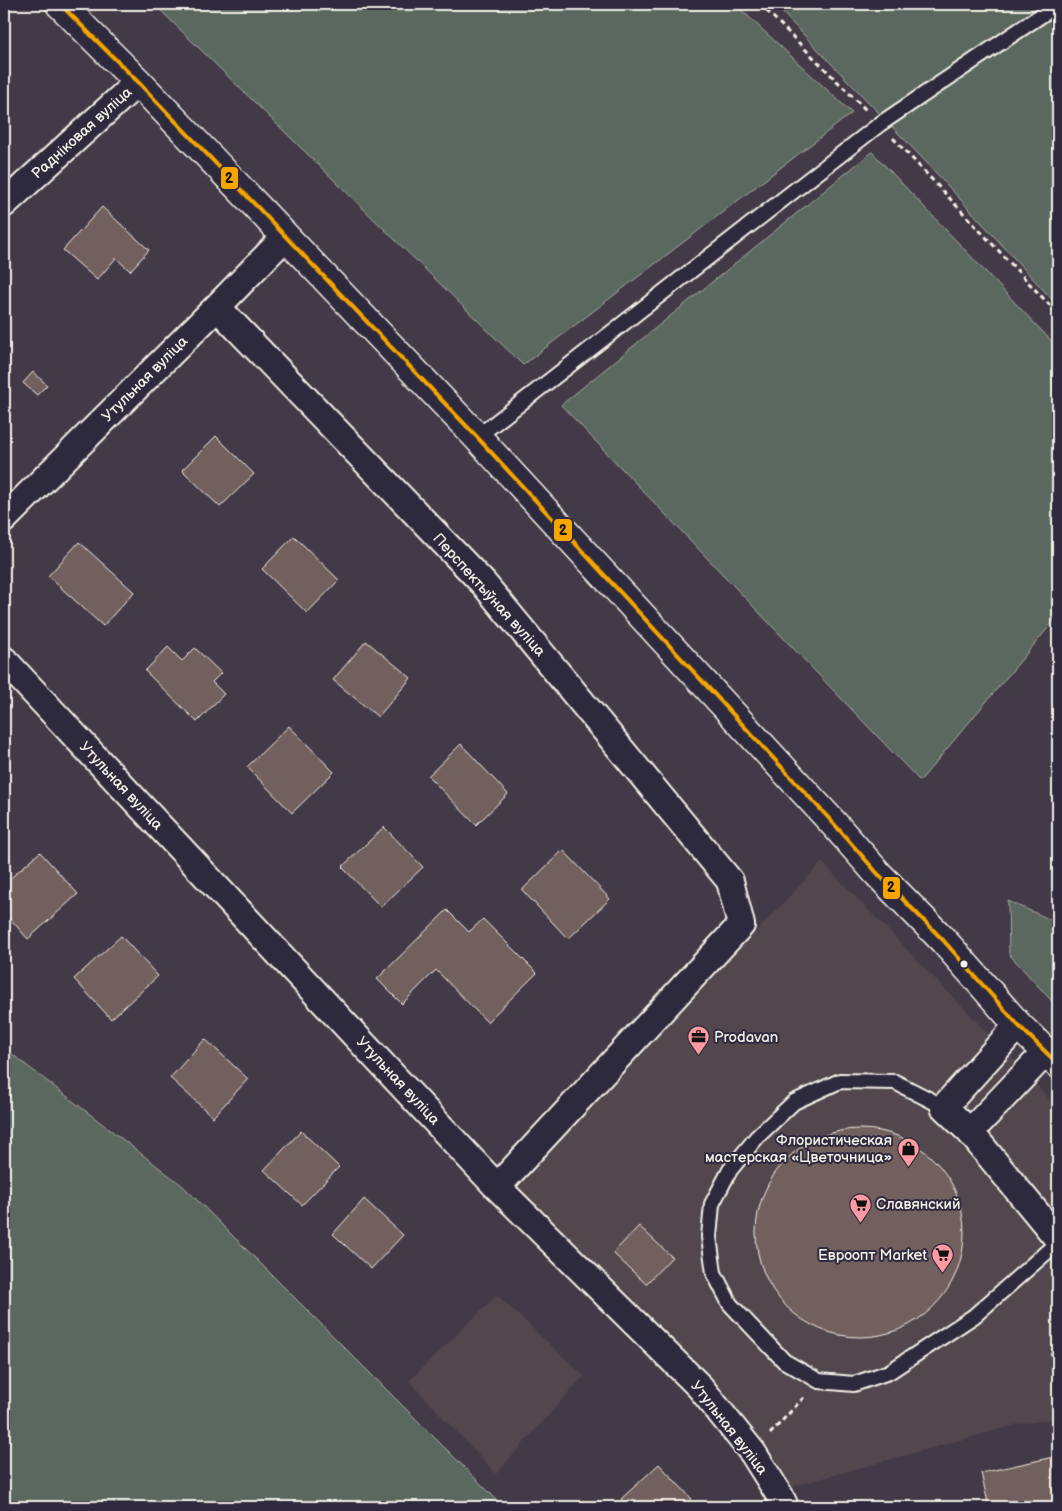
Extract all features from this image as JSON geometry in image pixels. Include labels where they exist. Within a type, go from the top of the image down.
[{"type":"street","points":[[60,4],[138,82],[477,437],[836,825],[878,874],[943,940],[1018,1025],[1052,1058],[970,1132]]},
{"type":"street","name":"Радніковая вуліца","points":[[4,204],[138,82]]},
{"type":"street","name":"Утульная вуліца","points":[[4,519],[286,237]]},
{"type":"street","name":"Перспектыўная вуліца","points":[[217,307],[484,584],[730,881],[741,925],[497,1187]]},
{"type":"street","name":"Утульная вуліца","points":[[4,660],[497,1187],[700,1387],[753,1454],[785,1507]]},
{"type":"street","points":[[1018,1025],[944,1108],[970,1132],[1058,1241]]},
{"type":"lane","points":[[477,437],[880,124],[1058,4]]},
{"type":"lane","points":[[944,1108],[895,1082],[840,1081],[794,1102],[757,1137],[730,1170],[712,1204],[709,1237],[714,1273],[730,1304],[784,1361],[819,1381],[854,1384],[890,1372],[974,1316],[1058,1241]]},
{"type":"path","points":[[760,4],[880,124],[1058,314]]},
{"type":"path","points":[[753,1454],[819,1381]]},
{"type":"shaded area","points":[[154,4],[735,4],[852,113],[523,365]]},
{"type":"shaded area","points":[[774,4],[1058,4],[1058,306],[926,162]]},
{"type":"shaded area","points":[[872,152],[1058,348],[1058,616],[920,781],[561,405]]},
{"type":"shaded area","points":[[822,862],[1016,1062],[1058,1109],[1058,1418],[1015,1425],[783,1489],[513,1187]]},
{"type":"shaded area","points":[[1008,901],[1058,923],[1058,1008],[1009,954]]},
{"type":"shaded area","points":[[4,1048],[183,1186],[504,1507],[4,1507]]},
{"type":"shaded area","points":[[497,1295],[584,1376],[496,1474],[409,1381]]},
{"type":"building","points":[[102,207],[149,250],[130,271],[116,258],[97,280],[63,250]]},
{"type":"building","points":[[33,372],[47,385],[37,395],[23,383]]},
{"type":"building","points":[[216,436],[254,474],[220,507],[182,470]]},
{"type":"building","points":[[294,536],[339,580],[307,613],[262,569]]},
{"type":"building","points":[[79,542],[134,592],[103,626],[48,576]]},
{"type":"building","points":[[366,641],[411,678],[378,717],[333,680]]},
{"type":"building","points":[[168,647],[182,661],[195,648],[221,673],[212,682],[224,694],[197,722],[145,671]]},
{"type":"building","points":[[289,726],[334,772],[292,813],[247,767]]},
{"type":"building","points":[[461,744],[508,794],[476,825],[428,776]]},
{"type":"building","points":[[384,827],[423,867],[381,907],[342,867]]},
{"type":"building","points":[[563,850],[610,899],[568,939],[522,890]]},
{"type":"building","points":[[40,852],[78,894],[28,939],[4,912],[4,884]]},
{"type":"building","points":[[447,910],[469,932],[483,919],[537,973],[487,1022],[436,970],[402,1004],[377,979]]},
{"type":"building","points":[[121,936],[158,976],[111,1019],[74,979]]},
{"type":"building","points":[[205,1039],[248,1079],[213,1117],[170,1078]]},
{"type":"building","name":"Славянский","points":[[860,1129],[880,1131],[909,1141],[926,1153],[940,1167],[956,1193],[962,1213],[964,1233],[962,1253],[952,1282],[940,1299],[926,1313],[900,1329],[880,1335],[860,1337],[840,1335],[811,1325],[794,1313],[780,1299],[764,1273],[758,1253],[756,1233],[758,1213],[768,1184],[780,1167],[794,1153],[820,1137],[840,1131]]},
{"type":"building","points":[[301,1131],[339,1167],[302,1205],[264,1170]]},
{"type":"building","points":[[364,1199],[403,1235],[371,1269],[333,1234]]},
{"type":"building","points":[[639,1226],[672,1257],[646,1284],[613,1253]]},
{"type":"building","points":[[1058,1348],[1058,1366],[1050,1353]]},
{"type":"building","points":[[1058,1456],[1058,1507],[989,1507],[981,1473]]},
{"type":"building","points":[[659,1464],[692,1499],[683,1507],[629,1507],[621,1499]]},
{"type":"transit line","name":"2","points":[[60,4],[138,82],[477,437],[878,874],[943,940],[1018,1025],[1058,1064]]},
{"type":"place","name":"Prodavan","points":[[698,1056]]},
{"type":"place","name":"Флористическая мастерская «Цветочница»","points":[[908,1168]]},
{"type":"place","name":"Славянский","points":[[860,1223]]},
{"type":"place","name":"Евроопт Market","points":[[943,1274]]}]
